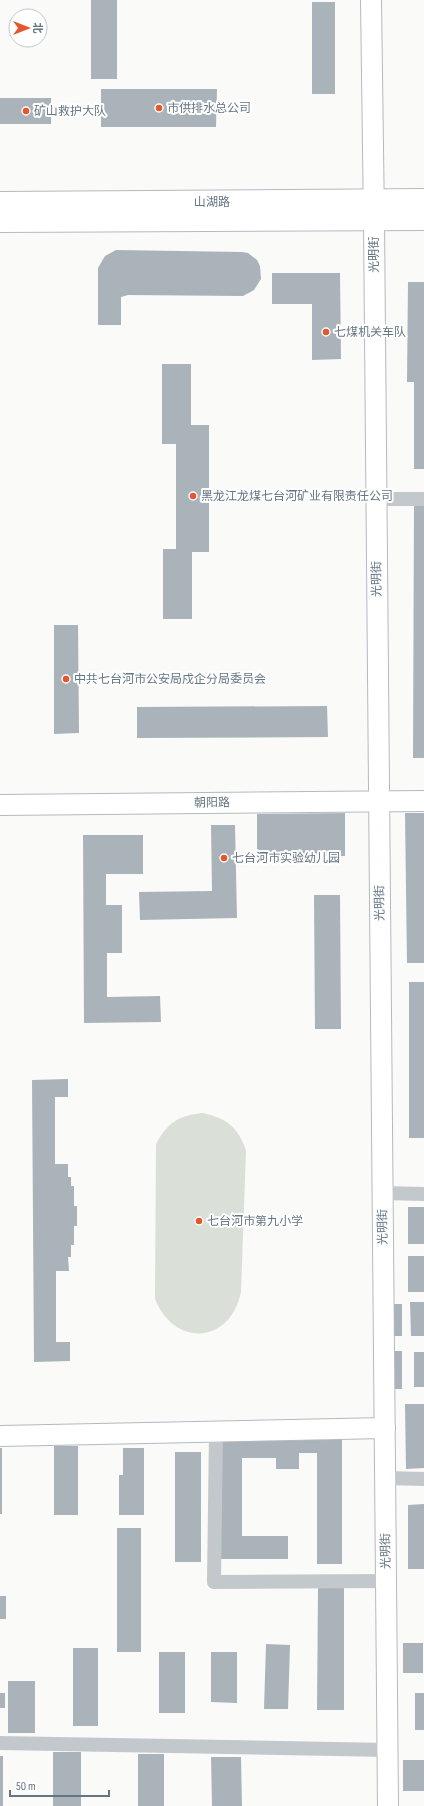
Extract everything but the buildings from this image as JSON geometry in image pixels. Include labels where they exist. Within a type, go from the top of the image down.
[{"type":"main road","name":"光明街","points":[[371,0],[388,1806]]},
{"type":"main road","name":"山湖路","points":[[0,221],[374,210],[424,200]]},
{"type":"main road","name":"山湖路","points":[[0,203],[374,210],[424,219]]},
{"type":"main road","name":"朝阳路","points":[[0,805],[424,801]]},
{"type":"main road","points":[[0,1436],[385,1428]]},
{"type":"street","points":[[376,499],[424,499]]},
{"type":"street","points":[[382,1194],[424,1194]]},
{"type":"street","points":[[216,1432],[214,1582],[386,1581]]},
{"type":"street","points":[[385,1478],[424,1479]]},
{"type":"street","points":[[0,1742],[388,1750]]},
{"type":"shaded area","name":"七台河市第九小学","points":[[203,1113],[219,1118],[230,1125],[239,1135],[246,1150],[241,1292],[235,1309],[226,1322],[214,1330],[201,1333],[188,1332],[175,1326],[164,1315],[155,1299],[156,1144],[160,1136],[175,1121],[194,1114]]},
{"type":"place","name":"市供排水总公司","points":[[159,108]]},
{"type":"place","name":"矿山救护大队","points":[[26,111]]},
{"type":"place","name":"七煤机关车队","points":[[326,332]]},
{"type":"place","name":"黑龙江龙煤七台河矿业有限责任公司","points":[[193,496]]},
{"type":"place","name":"中共七台河市公安局戍企分局委员会","points":[[66,679]]},
{"type":"place","name":"七台河市实验幼儿园","points":[[224,858]]},
{"type":"place","name":"七台河市第九小学","points":[[199,1221]]}]
